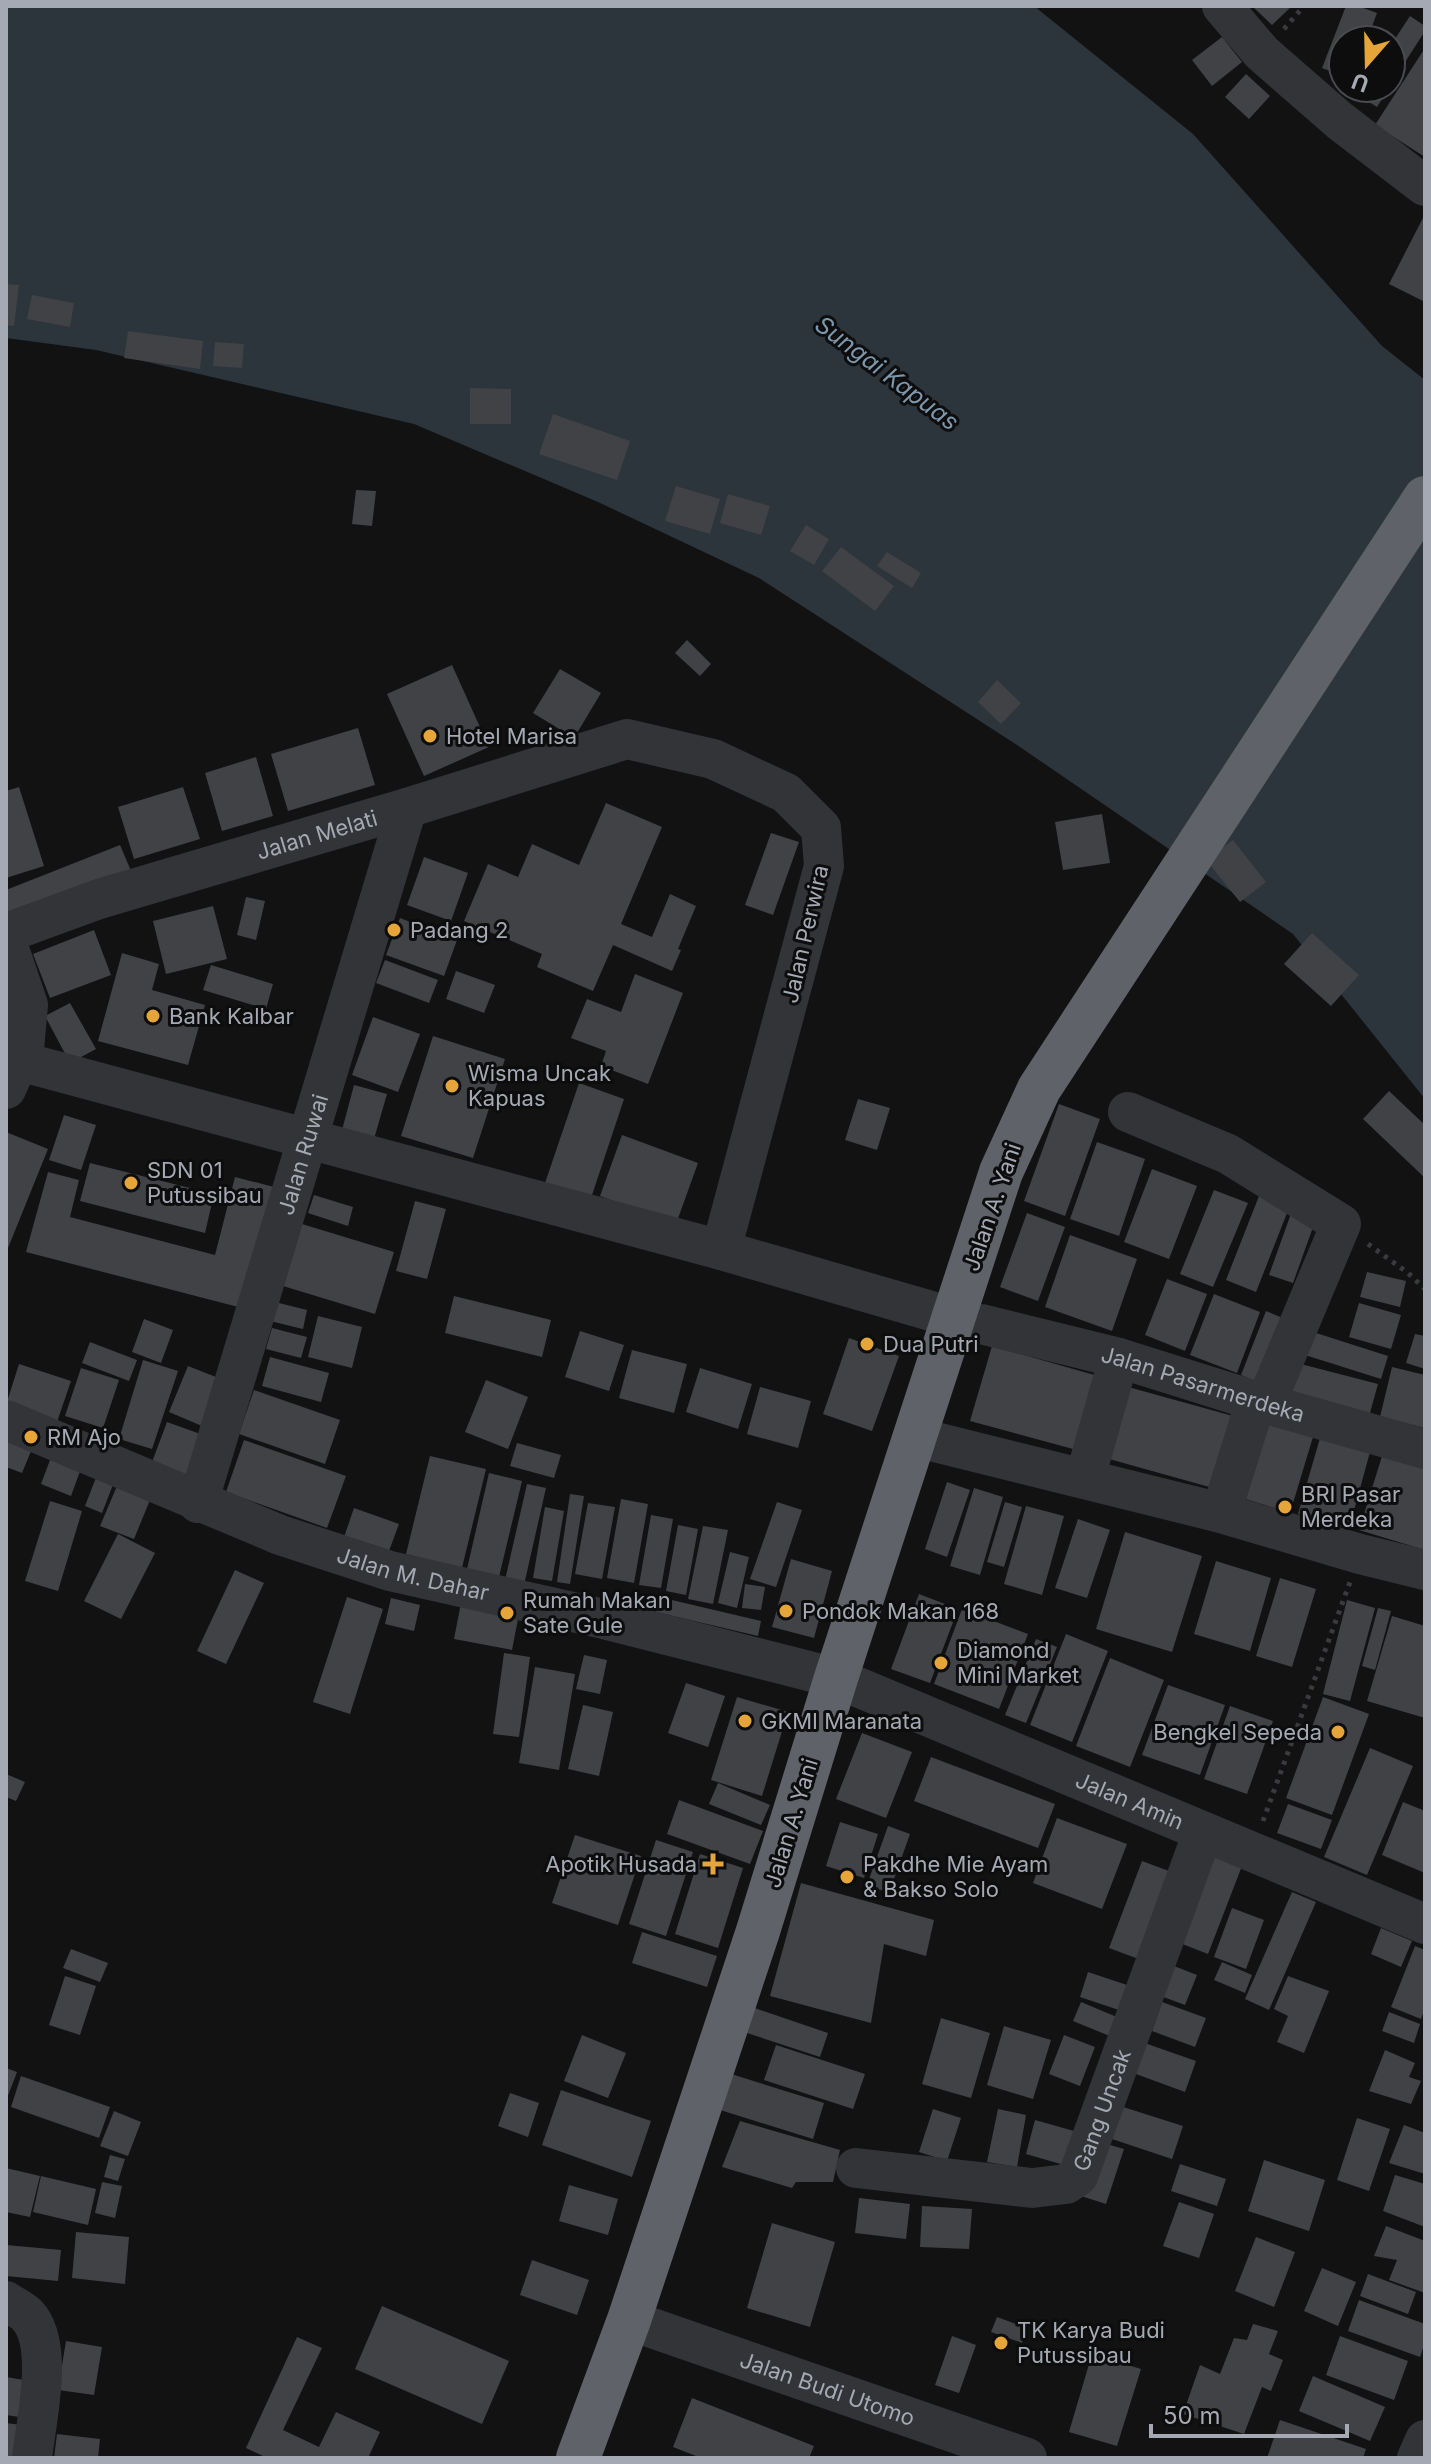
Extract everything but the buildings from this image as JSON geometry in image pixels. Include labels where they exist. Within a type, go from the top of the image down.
[{"type":"highway","name":"Jalan A. Yani","points":[[578,2458],[629,2320],[758,1931],[836,1678],[1001,1172],[1039,1089],[1425,498]]},
{"type":"street","points":[[1222,6],[1262,53],[1340,121],[1425,186]]},
{"type":"street","name":"Jalan Melati","points":[[6,933],[99,899],[627,739]]},
{"type":"street","name":"Jalan Perwira","points":[[627,739],[713,759],[786,793],[821,828],[824,866],[815,905],[721,1250]]},
{"type":"street","name":"Jalan Ruwai","points":[[198,1503],[407,808]]},
{"type":"street","points":[[6,940],[28,1005],[24,1049],[12,1075],[307,1138],[721,1250],[931,1311]]},
{"type":"street","points":[[1128,1112],[1228,1154],[1341,1224],[1261,1402],[1221,1513]]},
{"type":"street","name":"Jalan Pasarmerdeka","points":[[981,1324],[1119,1358],[1425,1449]]},
{"type":"street","points":[[1085,1478],[1119,1358]]},
{"type":"street","name":"Jalan M. Dahar","points":[[6,1420],[198,1503],[280,1535],[390,1571],[604,1619],[836,1678]]},
{"type":"street","points":[[915,1437],[1221,1513],[1425,1570]]},
{"type":"street","name":"Jalan Amin","points":[[836,1678],[1425,1924]]},
{"type":"street","name":"Gang Uncak","points":[[856,2168],[1032,2188],[1066,2184],[1078,2176],[1203,1832]]},
{"type":"street","points":[[6,2301],[27,2315],[39,2335],[43,2358],[32,2458]]},
{"type":"street","name":"Jalan Budi Utomo","points":[[629,2320],[1027,2458]]},
{"type":"street","points":[[1417,2458],[1425,2440]]},
{"type":"path","points":[[1341,1224],[1425,1289]]},
{"type":"path","points":[[1252,1852],[1360,1554]]},
{"type":"water","name":"Sungai Kapuas","points":[[6,6],[1034,6],[1193,134],[1382,346],[1425,380],[1425,1099],[1293,934],[1017,745],[759,578],[598,502],[414,424],[96,350],[6,338]]},
{"type":"place","name":"Hotel Marisa","points":[[430,736]]},
{"type":"place","name":"Padang 2","points":[[394,930]]},
{"type":"place","name":"Bank Kalbar","points":[[153,1016]]},
{"type":"place","name":"Wisma Uncak Kapuas","points":[[452,1086]]},
{"type":"place","name":"SDN 01 Putussibau","points":[[131,1183]]},
{"type":"place","name":"Dua Putri","points":[[867,1344]]},
{"type":"place","name":"RM Ajo","points":[[31,1437]]},
{"type":"place","name":"BRI Pasar Merdeka","points":[[1285,1507]]},
{"type":"place","name":"Pondok Makan 168","points":[[786,1611]]},
{"type":"place","name":"Rumah Makan Sate Gule","points":[[507,1613]]},
{"type":"place","name":"Diamond Mini Market","points":[[941,1663]]},
{"type":"place","name":"GKMI Maranata","points":[[745,1721]]},
{"type":"place","name":"Bengkel Sepeda","points":[[1338,1732]]},
{"type":"place","name":"Apotik Husada","points":[[713,1864]]},
{"type":"place","name":"Pakdhe Mie Ayam & Bakso Solo","points":[[847,1877]]},
{"type":"place","name":"TK Karya Budi Putussibau","points":[[1001,2343]]}]
